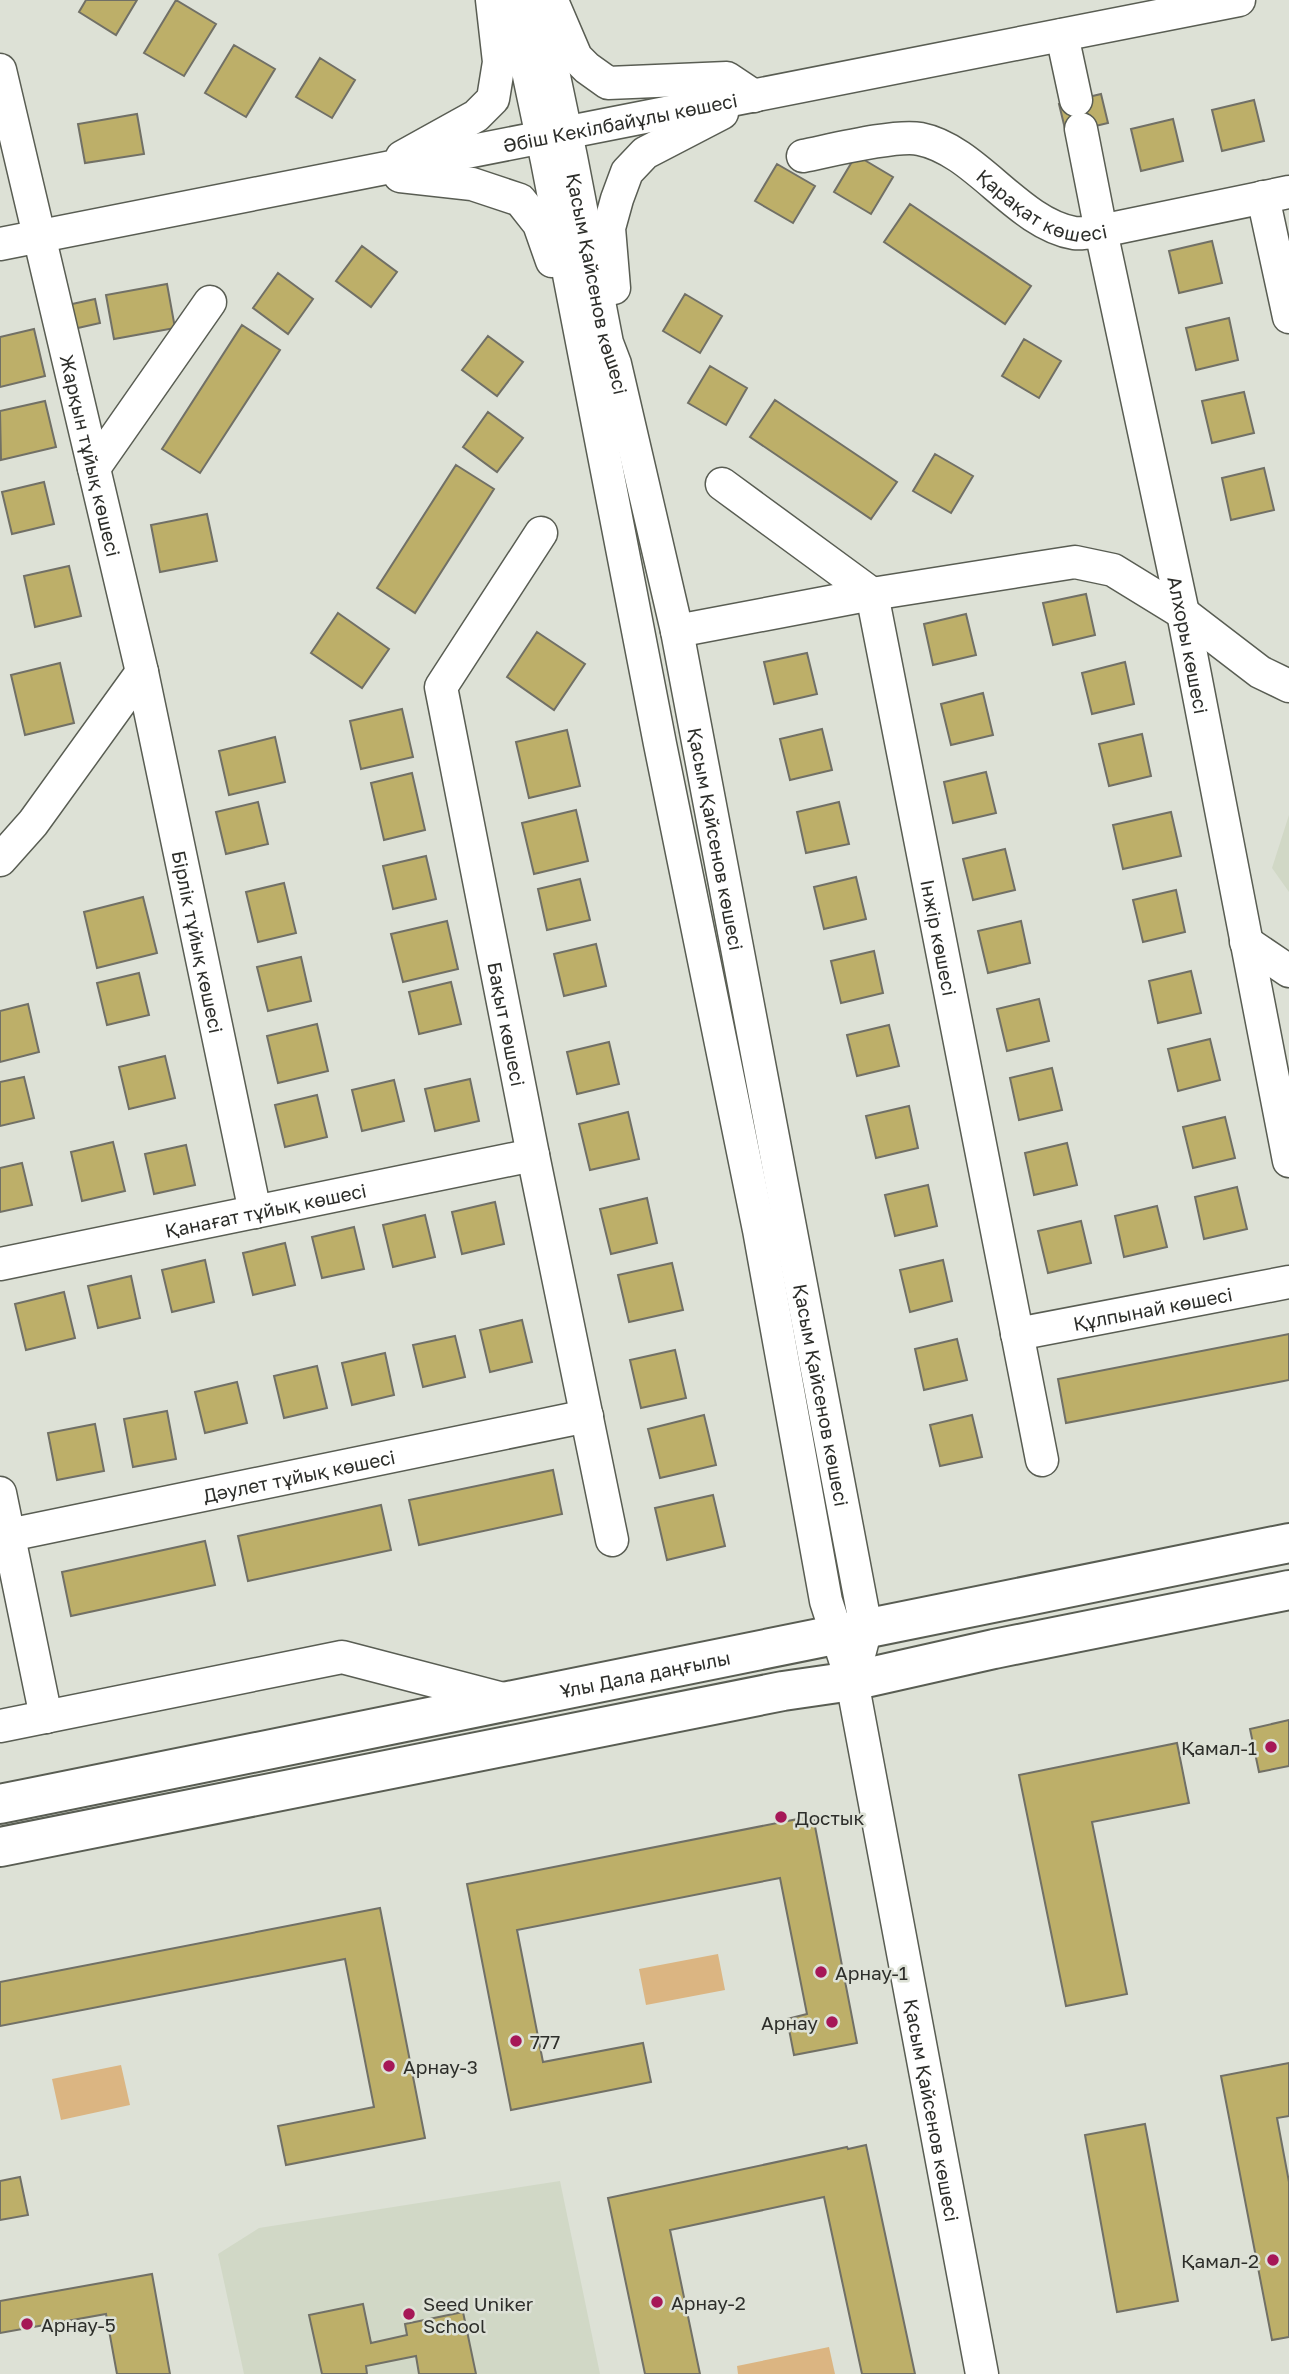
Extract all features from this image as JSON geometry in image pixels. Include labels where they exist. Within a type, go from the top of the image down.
[{"type":"main road","name":"Ұлы Дала даңғылы","points":[[0,1804],[1289,1544]]},
{"type":"main road","points":[[0,1847],[783,1691],[852,1681],[994,1649],[1289,1590]]},
{"type":"street","points":[[371,173],[476,116],[493,99],[499,62],[492,0]]},
{"type":"street","name":"Қасым Қайсенов көшесі","points":[[513,0],[553,136],[607,343],[600,361],[660,744],[759,1230],[826,1601],[852,1632]]},
{"type":"street","name":"Қасым Қайсенов көшесі","points":[[538,0],[553,136]]},
{"type":"street","points":[[552,0],[576,57],[608,83],[727,78],[754,96],[645,153],[627,172],[609,229],[617,314],[600,361]]},
{"type":"street","name":"Әбіш Кекілбайұлы көшесі","points":[[0,244],[1239,0]]},
{"type":"street","name":"Алхоры көшесі","points":[[1062,35],[1101,232],[1183,613],[1289,1161]]},
{"type":"street","name":"Жарқын тұйық көшесі","points":[[0,70],[142,672]]},
{"type":"street","name":"Қарақат көшесі","points":[[803,156],[915,138],[937,143],[1053,227],[1076,233],[1101,232],[1276,195]]},
{"type":"street","points":[[371,173],[472,184],[520,200],[539,224],[600,361]]},
{"type":"street","points":[[1276,195],[1289,317]]},
{"type":"street","points":[[94,468],[210,302]]},
{"type":"street","name":"Қасым Қайсенов көшесі","points":[[600,361],[677,631],[852,1632],[852,1681],[982,2374]]},
{"type":"street","points":[[722,484],[872,594]]},
{"type":"street","name":"Бақыт көшесі","points":[[541,533],[441,687],[612,1540]]},
{"type":"street","points":[[677,631],[872,594],[1075,562],[1112,569],[1183,613],[1260,671],[1289,686]]},
{"type":"street","name":"Інжір көшесі","points":[[872,594],[1042,1460]]},
{"type":"street","points":[[0,860],[33,823],[142,672]]},
{"type":"street","name":"Бірлік тұйық көшесі","points":[[142,672],[255,1212]]},
{"type":"street","points":[[1246,942],[1289,971]]},
{"type":"street","name":"Қанағат тұйық көшесі","points":[[0,1264],[533,1155]]},
{"type":"street","name":"Құлпынай көшесі","points":[[1017,1334],[1289,1282]]},
{"type":"street","name":"Дәулет тұйық көшесі","points":[[9,1535],[587,1416]]},
{"type":"street","points":[[0,1493],[46,1717]]},
{"type":"street","points":[[0,1726],[342,1657],[512,1701]]},
{"type":"shaded area","points":[[1289,815],[1289,892],[1272,868]]},
{"type":"shaded area","points":[[718,1954],[725,1990],[646,2005],[639,1969]]},
{"type":"shaded area","points":[[121,2065],[130,2105],[61,2120],[52,2079]]},
{"type":"shaded area","name":"Seed Uniker School","points":[[560,2181],[600,2374],[244,2374],[218,2254],[259,2228]]},
{"type":"shaded area","points":[[829,2347],[835,2374],[738,2374],[737,2366]]},
{"type":"building","points":[[86,0],[137,0],[116,35],[79,12]]},
{"type":"building","points":[[176,0],[216,24],[184,76],[144,53]]},
{"type":"building","points":[[234,45],[275,69],[246,117],[205,93]]},
{"type":"building","points":[[320,58],[355,80],[332,118],[296,97]]},
{"type":"building","points":[[1101,94],[1108,123],[1066,133],[1059,104]]},
{"type":"building","points":[[1254,100],[1264,141],[1222,151],[1212,110]]},
{"type":"building","points":[[137,114],[144,154],[85,163],[78,124]]},
{"type":"building","points":[[1173,119],[1183,161],[1141,171],[1131,129]]},
{"type":"building","points":[[856,155],[893,177],[871,214],[834,192]]},
{"type":"building","points":[[777,164],[815,186],[793,223],[755,201]]},
{"type":"building","points":[[910,204],[1031,286],[1005,324],[884,242]]},
{"type":"building","points":[[1212,241],[1222,283],[1179,293],[1169,251]]},
{"type":"building","points":[[362,246],[397,272],[371,307],[336,281]]},
{"type":"building","points":[[278,273],[313,299],[288,334],[253,308]]},
{"type":"building","points":[[167,284],[175,328],[114,339],[106,295]]},
{"type":"building","points":[[685,294],[722,316],[700,353],[663,331]]},
{"type":"building","points":[[95,299],[100,323],[69,330],[63,306]]},
{"type":"building","points":[[1229,318],[1238,360],[1196,370],[1186,328]]},
{"type":"building","points":[[242,325],[280,350],[200,473],[162,449]]},
{"type":"building","points":[[34,329],[45,376],[0,387],[0,337]]},
{"type":"building","points":[[488,336],[523,362],[497,396],[462,370]]},
{"type":"building","points":[[1024,339],[1061,361],[1039,398],[1002,376]]},
{"type":"building","points":[[710,366],[747,388],[726,425],[688,403]]},
{"type":"building","points":[[1244,392],[1254,433],[1212,443],[1202,401]]},
{"type":"building","points":[[775,400],[897,482],[871,519],[750,437]]},
{"type":"building","points":[[45,401],[56,447],[1,460],[0,411]]},
{"type":"building","points":[[488,412],[523,438],[497,472],[463,447]]},
{"type":"building","points":[[935,454],[973,476],[951,513],[913,491]]},
{"type":"building","points":[[456,465],[494,489],[415,613],[377,588]]},
{"type":"building","points":[[1264,468],[1274,510],[1231,520],[1222,478]]},
{"type":"building","points":[[44,482],[54,524],[12,534],[2,492]]},
{"type":"building","points":[[207,514],[217,561],[160,572],[151,525]]},
{"type":"building","points":[[69,566],[81,616],[35,627],[24,576]]},
{"type":"building","points":[[1086,594],[1095,635],[1053,645],[1043,603]]},
{"type":"building","points":[[338,613],[389,649],[362,688],[311,653]]},
{"type":"building","points":[[966,614],[976,655],[933,665],[924,624]]},
{"type":"building","points":[[537,632],[585,664],[554,710],[507,677]]},
{"type":"building","points":[[807,653],[817,694],[774,704],[764,662]]},
{"type":"building","points":[[1125,662],[1134,704],[1092,714],[1082,673]]},
{"type":"building","points":[[60,663],[74,723],[25,735],[11,675]]},
{"type":"building","points":[[983,693],[993,735],[951,745],[941,704]]},
{"type":"building","points":[[402,709],[413,757],[361,769],[350,721]]},
{"type":"building","points":[[822,729],[832,770],[790,780],[780,739]]},
{"type":"building","points":[[567,730],[580,786],[529,798],[516,742]]},
{"type":"building","points":[[1142,734],[1151,776],[1109,786],[1099,744]]},
{"type":"building","points":[[275,737],[285,782],[229,795],[219,751]]},
{"type":"building","points":[[986,772],[996,813],[953,823],[944,782]]},
{"type":"building","points":[[412,773],[425,830],[384,840],[371,783]]},
{"type":"building","points":[[258,802],[268,844],[226,854],[216,812]]},
{"type":"building","points":[[839,802],[849,844],[806,853],[797,812]]},
{"type":"building","points":[[576,810],[588,861],[534,874],[522,823]]},
{"type":"building","points":[[1171,812],[1181,856],[1123,869],[1113,825]]},
{"type":"building","points":[[1005,849],[1015,890],[973,900],[963,859]]},
{"type":"building","points":[[426,856],[436,899],[393,909],[383,866]]},
{"type":"building","points":[[856,877],[866,919],[824,929],[814,887]]},
{"type":"building","points":[[580,879],[590,920],[547,930],[538,889]]},
{"type":"building","points":[[284,883],[296,933],[258,942],[246,892]]},
{"type":"building","points":[[1176,890],[1185,932],[1143,942],[1133,900]]},
{"type":"building","points":[[143,897],[157,953],[97,968],[84,912]]},
{"type":"building","points":[[447,921],[458,969],[403,982],[391,934]]},
{"type":"building","points":[[1021,921],[1030,963],[988,973],[978,931]]},
{"type":"building","points":[[596,944],[606,986],[564,996],[554,954]]},
{"type":"building","points":[[874,951],[883,993],[841,1003],[831,961]]},
{"type":"building","points":[[301,957],[311,1001],[268,1011],[257,967]]},
{"type":"building","points":[[1191,971],[1201,1013],[1158,1023],[1149,981]]},
{"type":"building","points":[[139,973],[149,1015],[107,1025],[97,983]]},
{"type":"building","points":[[451,982],[461,1024],[419,1034],[409,992]]},
{"type":"building","points":[[1039,999],[1049,1041],[1007,1051],[997,1009]]},
{"type":"building","points":[[28,1004],[39,1052],[0,1062],[0,1011]]},
{"type":"building","points":[[317,1024],[328,1071],[278,1083],[267,1036]]},
{"type":"building","points":[[889,1025],[899,1066],[857,1076],[847,1035]]},
{"type":"building","points":[[1210,1039],[1220,1080],[1178,1091],[1168,1049]]},
{"type":"building","points":[[609,1042],[619,1084],[577,1094],[567,1052]]},
{"type":"building","points":[[165,1056],[175,1098],[129,1109],[119,1067]]},
{"type":"building","points":[[1052,1068],[1062,1110],[1019,1120],[1010,1078]]},
{"type":"building","points":[[24,1077],[34,1118],[0,1126],[0,1082]]},
{"type":"building","points":[[470,1079],[479,1121],[435,1131],[425,1089]]},
{"type":"building","points":[[394,1080],[404,1121],[362,1131],[352,1090]]},
{"type":"building","points":[[317,1095],[327,1137],[285,1147],[275,1105]]},
{"type":"building","points":[[909,1106],[918,1148],[876,1158],[866,1116]]},
{"type":"building","points":[[628,1112],[639,1159],[590,1170],[579,1124]]},
{"type":"building","points":[[1225,1117],[1235,1158],[1193,1168],[1183,1127]]},
{"type":"building","points":[[113,1142],[125,1191],[82,1201],[71,1152]]},
{"type":"building","points":[[1067,1143],[1077,1185],[1034,1195],[1025,1153]]},
{"type":"building","points":[[186,1145],[195,1185],[154,1194],[145,1154]]},
{"type":"building","points":[[22,1163],[32,1205],[0,1212],[0,1168]]},
{"type":"building","points":[[928,1185],[937,1226],[895,1236],[885,1195]]},
{"type":"building","points":[[1237,1187],[1247,1229],[1204,1239],[1195,1197]]},
{"type":"building","points":[[647,1198],[657,1243],[611,1254],[600,1209]]},
{"type":"building","points":[[495,1202],[504,1244],[462,1254],[452,1212]]},
{"type":"building","points":[[1157,1206],[1167,1247],[1124,1257],[1115,1216]]},
{"type":"building","points":[[425,1215],[435,1257],[393,1267],[383,1225]]},
{"type":"building","points":[[1081,1221],[1091,1263],[1048,1273],[1038,1231]]},
{"type":"building","points":[[354,1227],[364,1269],[322,1278],[312,1237]]},
{"type":"building","points":[[285,1243],[295,1285],[253,1295],[243,1253]]},
{"type":"building","points":[[205,1260],[214,1302],[172,1312],[162,1270]]},
{"type":"building","points":[[943,1260],[952,1301],[910,1312],[900,1270]]},
{"type":"building","points":[[672,1263],[683,1310],[629,1322],[618,1275]]},
{"type":"building","points":[[131,1276],[140,1318],[98,1328],[88,1286]]},
{"type":"building","points":[[64,1292],[75,1338],[26,1350],[15,1304]]},
{"type":"building","points":[[522,1320],[532,1362],[490,1372],[480,1330]]},
{"type":"building","points":[[1289,1334],[1289,1380],[1066,1423],[1058,1379]]},
{"type":"building","points":[[455,1336],[465,1377],[423,1387],[413,1345]]},
{"type":"building","points":[[957,1339],[967,1380],[924,1390],[915,1349]]},
{"type":"building","points":[[675,1350],[686,1398],[641,1408],[630,1360]]},
{"type":"building","points":[[385,1353],[394,1395],[352,1405],[342,1363]]},
{"type":"building","points":[[317,1366],[327,1408],[284,1418],[274,1376]]},
{"type":"building","points":[[237,1382],[247,1423],[205,1433],[195,1392]]},
{"type":"building","points":[[167,1411],[176,1459],[133,1467],[124,1419]]},
{"type":"building","points":[[704,1415],[716,1465],[660,1478],[648,1429]]},
{"type":"building","points":[[972,1415],[982,1457],[940,1466],[930,1425]]},
{"type":"building","points":[[95,1424],[104,1471],[57,1480],[48,1433]]},
{"type":"building","points":[[553,1470],[562,1514],[419,1545],[409,1500]]},
{"type":"building","points":[[713,1495],[725,1546],[667,1560],[655,1508]]},
{"type":"building","points":[[381,1505],[391,1550],[248,1581],[238,1536]]},
{"type":"building","points":[[205,1541],[215,1585],[71,1616],[62,1572]]},
{"type":"building","name":"Қамал-1","points":[[1289,1720],[1289,1766],[1259,1772],[1250,1729]]},
{"type":"building","points":[[1177,1743],[1189,1803],[1092,1822],[1127,1994],[1066,2006],[1019,1775]]},
{"type":"building","name":"Арнау-1","points":[[813,1816],[857,2043],[794,2055],[787,2019],[807,2014],[780,1878],[517,1930],[543,2062],[643,2043],[651,2082],[511,2110],[467,1884]]},
{"type":"building","name":"Арнау-3","points":[[380,1908],[425,2138],[286,2165],[278,2126],[374,2107],[345,1959],[0,2026],[0,1982]]},
{"type":"building","name":"Қамал-2","points":[[1289,2063],[1289,2116],[1277,2118],[1289,2182],[1289,2337],[1272,2340],[1221,2076]]},
{"type":"building","points":[[1145,2124],[1178,2301],[1117,2312],[1085,2135]]},
{"type":"building","name":"Арнау-2","points":[[866,2145],[915,2374],[862,2374],[824,2197],[670,2230],[700,2374],[645,2374],[608,2198]]},
{"type":"building","points":[[20,2177],[28,2215],[0,2220],[0,2181]]},
{"type":"building","name":"Арнау-5","points":[[152,2274],[170,2374],[117,2374],[106,2314],[0,2333],[0,2301]]},
{"type":"building","points":[[363,2304],[371,2343],[407,2335],[405,2324],[463,2312],[476,2374],[419,2374],[416,2356],[366,2366],[367,2374],[322,2374],[309,2315]]},
{"type":"place","name":"Қамал-1","points":[[1271,1747]]},
{"type":"place","name":"Достык","points":[[781,1817]]},
{"type":"place","name":"Арнау-1","points":[[821,1972]]},
{"type":"place","name":"Арнау","points":[[832,2022]]},
{"type":"place","name":"777","points":[[516,2041]]},
{"type":"place","name":"Арнау-3","points":[[389,2066]]},
{"type":"place","name":"Қамал-2","points":[[1273,2260]]},
{"type":"place","name":"Арнау-2","points":[[657,2302]]},
{"type":"place","name":"Seed Uniker School","points":[[409,2314]]},
{"type":"place","name":"Арнау-5","points":[[27,2324]]}]
